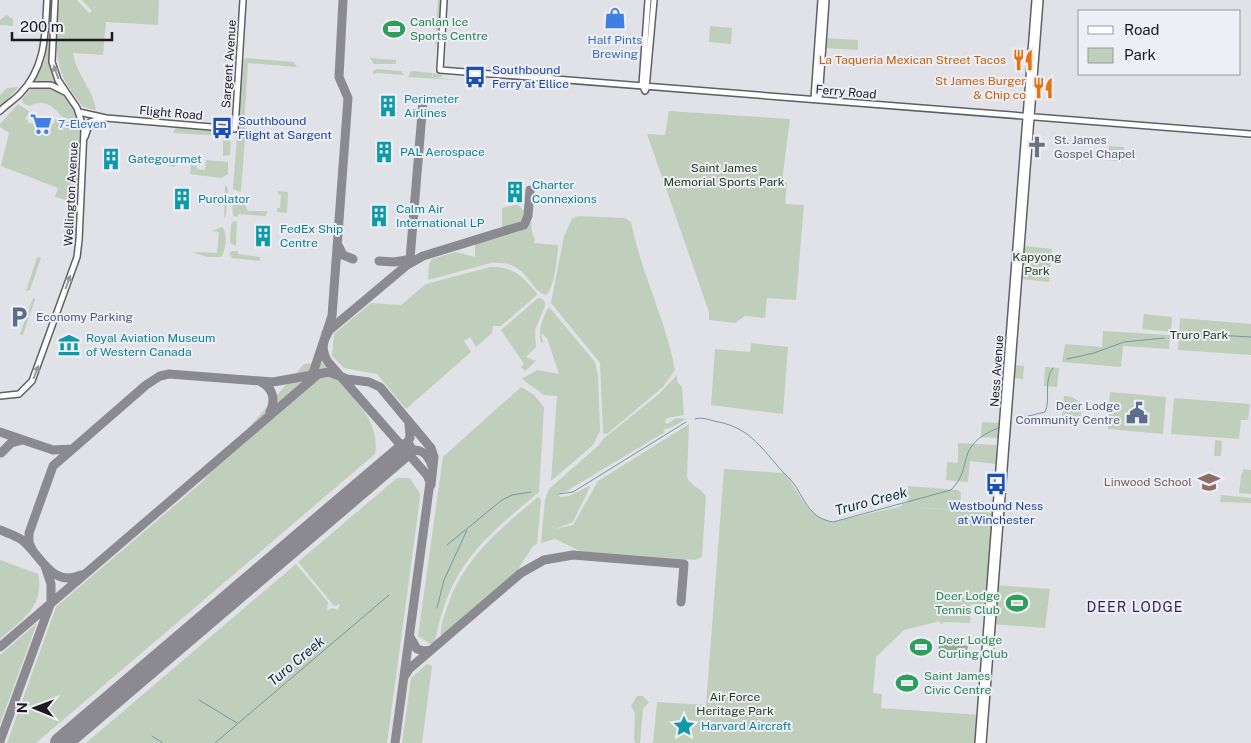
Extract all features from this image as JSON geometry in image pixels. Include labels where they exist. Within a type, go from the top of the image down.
[{"type":"main road","points":[[0,111],[28,85],[38,70],[43,55],[47,0]]},
{"type":"main road","name":"Wellington Avenue","points":[[0,396],[19,394],[32,381],[76,257],[84,141],[79,111],[58,80],[52,57],[55,0]]},
{"type":"main road","name":"Sargent Avenue","points":[[235,128],[243,0]]},
{"type":"main road","name":"Ferry Road","points":[[444,0],[440,70],[1251,134]]},
{"type":"main road","points":[[644,86],[648,0]]},
{"type":"main road","points":[[644,86],[654,0]]},
{"type":"main road","points":[[816,100],[821,0]]},
{"type":"main road","points":[[816,100],[826,0]]},
{"type":"main road","name":"Ness Avenue","points":[[978,743],[1025,126],[1029,116],[1035,0]]},
{"type":"main road","name":"Ness Avenue","points":[[983,743],[1029,116],[1040,0]]},
{"type":"main road","points":[[28,85],[51,86],[68,94]]},
{"type":"main road","name":"Flight Road","points":[[79,111],[106,118],[235,128]]},
{"type":"main road","points":[[1019,115],[1025,126]]},
{"type":"main road","points":[[84,141],[91,121],[106,118]]},
{"type":"green space","points":[[60,0],[77,0],[89,13],[92,11],[82,0],[159,0],[158,25],[106,22],[103,55],[73,53],[77,68],[92,95],[96,110],[83,107],[61,72],[56,41]]},
{"type":"green space","points":[[438,0],[441,0],[435,46]]},
{"type":"green space","points":[[7,15],[13,19],[13,26],[0,25],[0,20]]},
{"type":"green space","points":[[710,26],[732,28],[731,44],[709,42]]},
{"type":"green space","points":[[48,29],[51,63],[59,86],[34,83],[45,60]]},
{"type":"green space","points":[[827,38],[858,40],[858,50],[826,48]]},
{"type":"green space","points":[[246,58],[294,62],[297,67],[248,63],[244,127],[246,129],[240,130],[238,126],[242,62]]},
{"type":"green space","points":[[370,58],[396,60],[396,64],[374,64]]},
{"type":"green space","points":[[377,69],[401,71],[404,75],[376,73],[373,75],[373,71]]},
{"type":"green space","points":[[411,71],[432,73],[432,77],[433,73],[442,75],[442,77],[434,77],[456,80],[408,77]]},
{"type":"green space","points":[[40,86],[53,89],[70,100],[74,105],[77,118],[71,120],[61,116],[47,104],[39,103],[29,106],[23,103],[22,99],[32,88]]},
{"type":"green space","points":[[19,87],[0,107],[0,95],[7,88]]},
{"type":"green space","points":[[18,104],[30,112],[25,119],[28,120],[28,123],[36,124],[35,127],[44,128],[47,121],[54,124],[55,119],[80,125],[82,143],[78,203],[55,197],[58,188],[1,166],[9,133],[0,127],[0,124]]},
{"type":"green space","name":"Saint James Memorial Sports Park","points":[[669,111],[790,119],[782,181],[787,183],[785,204],[804,205],[796,300],[767,298],[765,318],[745,316],[735,323],[709,320],[709,312],[647,134],[665,135]]},
{"type":"green space","points":[[176,127],[230,132],[230,155],[223,156],[223,136],[173,133]]},
{"type":"green space","points":[[240,134],[245,134],[241,192],[233,189],[237,137]]},
{"type":"green space","points":[[1109,146],[1124,147],[1123,162],[1108,160]]},
{"type":"green space","points":[[173,157],[188,158],[187,162],[176,162],[175,167],[170,166],[170,160]]},
{"type":"green space","points":[[206,160],[228,162],[228,174],[221,178],[190,174],[191,165],[197,166],[197,169],[205,170]]},
{"type":"green space","points":[[225,185],[228,189],[224,219]]},
{"type":"green space","points":[[278,191],[288,192],[287,213],[277,212],[277,208],[280,208],[281,195],[278,194]]},
{"type":"green space","points":[[235,197],[241,198],[248,211],[267,211],[266,216],[238,214],[238,217],[233,216],[232,200]]},
{"type":"green space","points":[[512,198],[524,211],[524,215],[517,223],[502,228],[502,208],[514,205]]},
{"type":"green space","points":[[578,216],[624,218],[631,222],[635,241],[666,333],[675,370],[663,387],[607,434],[603,433],[600,363],[551,303],[564,236],[572,219]]},
{"type":"green space","points":[[234,221],[237,222],[236,246],[230,243],[231,224]]},
{"type":"green space","points":[[531,221],[535,239],[534,243],[558,245],[553,279],[549,292],[546,295],[540,292],[520,270],[513,265],[503,263],[491,263],[428,280],[429,264],[432,259],[456,252],[475,257],[475,244],[521,231]]},
{"type":"green space","points":[[222,227],[226,242],[221,257],[208,257],[192,252],[217,253],[219,232],[211,231]]},
{"type":"green space","name":"Kapyong Park","points":[[1025,246],[1052,249],[1049,282],[1022,279]]},
{"type":"green space","points":[[232,251],[238,251],[238,254],[260,257],[260,261],[232,258],[229,254]]},
{"type":"green space","points":[[37,257],[41,258],[30,290],[26,291]]},
{"type":"green space","points":[[490,267],[505,268],[517,274],[532,287],[537,295],[501,326],[493,326],[492,333],[476,347],[470,337],[464,341],[471,352],[406,409],[377,374],[344,368],[332,356],[334,334],[371,303],[401,305],[426,284]]},
{"type":"green space","points":[[33,298],[35,299],[24,336],[20,334]]},
{"type":"green space","points":[[538,298],[545,302],[545,306],[535,330],[536,347],[526,357],[536,361],[525,371],[521,367],[524,364],[501,330]]},
{"type":"green space","points":[[549,307],[595,362],[598,375],[600,431],[593,445],[551,481],[557,396],[544,395],[522,379],[537,370],[559,374],[547,338],[541,333],[543,342],[541,343],[540,338],[541,325]]},
{"type":"green space","points":[[1144,314],[1172,317],[1171,332],[1142,329]]},
{"type":"green space","name":"Truro Park","points":[[1180,318],[1251,324],[1251,355],[1178,350]]},
{"type":"green space","points":[[1103,331],[1170,335],[1169,349],[1123,346],[1121,367],[1062,362],[1065,344],[1102,347]]},
{"type":"green space","points":[[751,343],[788,347],[783,414],[711,405],[715,349],[750,352]]},
{"type":"green space","points":[[322,363],[350,393],[367,416],[373,428],[376,441],[375,454],[36,743],[7,743],[56,607],[202,482],[304,364]]},
{"type":"green space","points":[[1015,365],[1024,366],[1023,379],[1014,378]]},
{"type":"green space","points":[[1045,367],[1059,368],[1057,387],[1044,386]]},
{"type":"green space","points":[[677,375],[677,381],[682,387],[684,415],[667,418],[665,422],[667,424],[676,418],[686,419],[663,430],[665,432],[565,492],[557,493],[560,497],[569,496],[591,485],[573,522],[555,529],[573,525],[598,481],[689,424],[687,477],[706,497],[702,557],[695,560],[580,551],[555,539],[541,543],[545,500],[549,489],[599,445],[603,439],[659,394]]},
{"type":"green space","points":[[521,387],[534,395],[544,407],[539,492],[485,540],[471,556],[449,593],[435,642],[432,645],[418,636],[443,457]]},
{"type":"green space","name":"Deer Lodge Community Centre","points":[[1110,392],[1166,397],[1163,434],[1108,429]]},
{"type":"green space","points":[[1064,396],[1069,396],[1078,402],[1081,410],[1081,419],[1062,415]]},
{"type":"green space","points":[[1174,398],[1250,404],[1248,420],[1241,420],[1239,439],[1171,434]]},
{"type":"green space","points":[[982,422],[999,423],[998,438],[981,437]]},
{"type":"green space","points":[[1215,440],[1222,441],[1221,456],[1214,456]]},
{"type":"green space","points":[[958,443],[996,445],[996,464],[970,461],[968,482],[946,480],[947,462],[958,463]]},
{"type":"green space","name":"Air Force Heritage Park","points":[[724,469],[784,473],[810,510],[824,520],[833,522],[902,506],[902,504],[907,503],[908,486],[958,490],[961,493],[960,510],[908,507],[996,513],[989,605],[971,604],[970,623],[946,622],[940,624],[940,621],[904,630],[876,657],[873,693],[882,694],[881,708],[980,715],[978,743],[653,743],[657,702],[706,705]]},
{"type":"green space","points":[[1244,469],[1251,470],[1251,494],[1239,493],[1241,476]]},
{"type":"green space","points":[[397,478],[410,478],[420,494],[420,498],[387,743],[86,743],[296,564],[328,602],[327,611],[332,608],[338,610],[340,604],[334,606],[298,562]]},
{"type":"green space","points":[[1221,495],[1251,498],[1251,503],[1220,502]]},
{"type":"green space","points":[[538,497],[541,500],[537,544],[533,546],[517,571],[441,637],[443,621],[453,593],[471,561],[496,534]]},
{"type":"green space","points":[[0,560],[38,574],[39,585],[35,604],[30,611],[0,639]]},
{"type":"green space","points":[[995,585],[1050,589],[1045,628],[992,624]]},
{"type":"green space","points":[[37,623],[0,724],[0,655]]},
{"type":"green space","points":[[939,643],[968,646],[965,660],[938,657]]},
{"type":"green space","points":[[427,664],[432,666],[422,743],[402,743],[411,678]]},
{"type":"green space","points":[[637,696],[643,696],[649,702],[643,709],[640,743],[636,743],[634,740],[635,713],[631,706]]},
{"type":"waterway","name":"Truro Creek","points":[[1180,333],[1251,337]]},
{"type":"waterway","name":"Truro Creek","points":[[1067,359],[1094,353],[1124,342],[1164,338]]},
{"type":"waterway","name":"Truro Creek","points":[[1020,418],[1045,412],[1047,407],[1048,378],[1053,368]]},
{"type":"waterway","name":"Truro Creek","points":[[695,419],[704,418],[725,424],[749,436],[792,481],[809,508],[819,517],[833,522],[951,490],[958,481],[970,449],[975,442],[998,428]]},
{"type":"waterway","name":"Truro Creek","points":[[558,494],[573,492],[686,422]]},
{"type":"waterway","name":"Truro Creek","points":[[447,545],[502,500],[512,495],[531,492]]},
{"type":"waterway","points":[[437,608],[444,580],[467,530]]},
{"type":"waterway","name":"Turo Creek","points":[[215,743],[389,595]]},
{"type":"waterway","points":[[199,700],[237,723]]},
{"type":"waterway","points":[[152,736],[163,743]]},
{"type":"taxiway","points":[[312,376],[332,316],[348,98],[339,77],[343,0]]},
{"type":"taxiway","points":[[326,333],[407,265],[410,259],[423,101]]},
{"type":"taxiway","points":[[407,265],[423,256],[524,225],[528,216],[530,190]]},
{"type":"taxiway","points":[[338,245],[343,255],[353,259]]},
{"type":"taxiway","points":[[379,261],[394,262],[412,259]]},
{"type":"taxiway","points":[[329,331],[323,347],[328,362],[427,475],[430,482],[395,743]]},
{"type":"taxiway","points":[[33,551],[29,543],[29,533],[53,466],[146,385],[160,376],[169,374],[273,382],[329,372],[347,379],[369,382],[380,387],[431,448],[434,457],[431,485]]},
{"type":"taxiway","points":[[0,647],[317,375]]},
{"type":"taxiway","points":[[261,382],[271,391],[273,403],[270,412]]},
{"type":"taxiway","points":[[401,451],[410,438],[409,423]]},
{"type":"taxiway","points":[[0,432],[53,450],[72,449]]},
{"type":"taxiway","points":[[1,453],[11,443],[23,440]]},
{"type":"taxiway","points":[[365,484],[389,462],[409,451],[418,451],[426,455],[432,466]]},
{"type":"taxiway","points":[[0,530],[22,540],[54,574],[71,578],[81,575]]},
{"type":"taxiway","points":[[404,677],[409,669],[521,573],[544,560],[573,555],[684,564],[681,602]]},
{"type":"taxiway","points":[[0,741],[51,602],[51,584],[45,566]]},
{"type":"taxiway","points":[[410,637],[417,649],[431,650]]},
{"type":"runway","points":[[61,743],[405,450]]},
{"type":"place","name":"Half Pints Brewing","points":[[615,18]]},
{"type":"place","name":"Canlan Ice Sports Centre","points":[[394,29]]},
{"type":"place","name":"La Taqueria Mexican Street Tacos","points":[[1023,60]]},
{"type":"place","name":"Southbound Ferry at Ellice","points":[[475,77]]},
{"type":"place","name":"St James Burger & Chip co","points":[[1043,88]]},
{"type":"place","name":"Perimeter Airlines","points":[[388,106]]},
{"type":"place","name":"7-Eleven","points":[[41,124]]},
{"type":"place","name":"Southbound Flight at Sargent","points":[[222,128]]},
{"type":"place","name":"St. James Gospel Chapel","points":[[1037,147]]},
{"type":"place","name":"PAL Aerospace","points":[[384,152]]},
{"type":"place","name":"Gategourmet","points":[[111,159]]},
{"type":"place","name":"Charter Connexions","points":[[515,192]]},
{"type":"place","name":"Purolator","points":[[182,199]]},
{"type":"place","name":"Calm Air International LP","points":[[379,216]]},
{"type":"place","name":"FedEx Ship Centre","points":[[263,236]]},
{"type":"place","name":"Economy Parking","points":[[19,317]]},
{"type":"place","name":"Royal Aviation Museum of Western Canada","points":[[69,345]]},
{"type":"place","name":"Deer Lodge Community Centre","points":[[1137,413]]},
{"type":"place","name":"Linwood School","points":[[1209,482]]},
{"type":"place","name":"Westbound Ness at Winchester","points":[[996,484]]},
{"type":"place","name":"Deer Lodge Tennis Club","points":[[1017,603]]},
{"type":"place","name":"Deer Lodge Curling Club","points":[[921,647]]},
{"type":"place","name":"Saint James Civic Centre","points":[[907,683]]},
{"type":"place","name":"Harvard Aircraft","points":[[684,726]]},
{"type":"district","name":"DEER LODGE","points":[[1135,607]]}]
